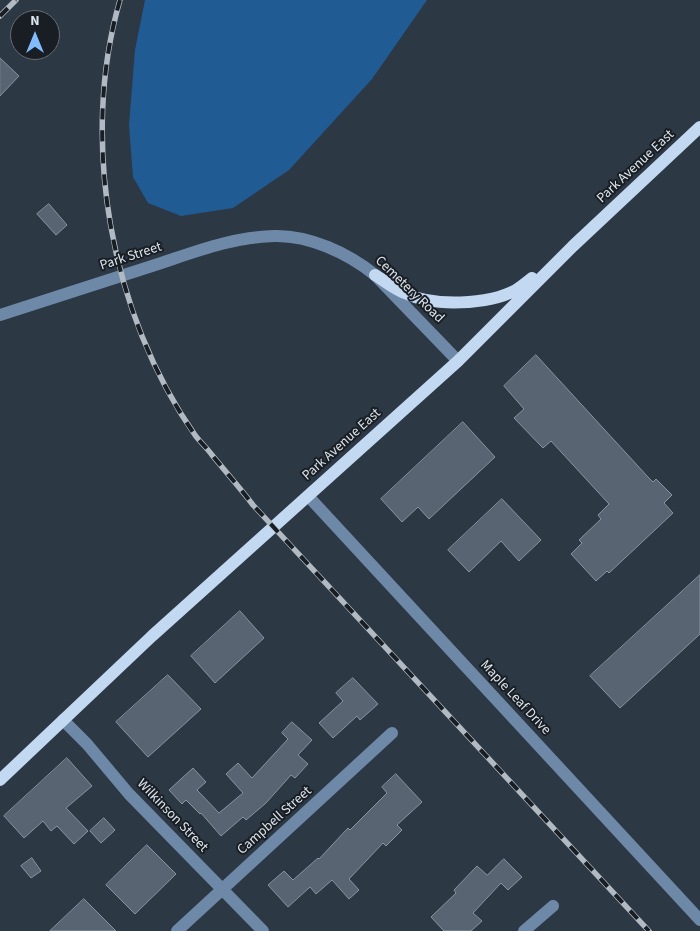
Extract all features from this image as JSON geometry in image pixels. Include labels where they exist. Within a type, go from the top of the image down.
[{"type":"main road","name":"Park Avenue East","points":[[0,780],[152,636],[458,360],[573,246],[700,127]]},
{"type":"main road","points":[[375,275],[405,294],[440,301],[477,301],[496,298],[516,290],[573,246]]},
{"type":"street","name":"Cemetery Road","points":[[274,236],[297,238],[324,246],[353,259],[375,275],[458,360]]},
{"type":"street","name":"Park Street","points":[[0,316],[225,242],[274,236]]},
{"type":"street","name":"Maple Leaf Drive","points":[[308,496],[700,920]]},
{"type":"street","name":"Wilkinson Street","points":[[63,720],[87,744],[128,794],[263,931]]},
{"type":"street","name":"Campbell Street","points":[[177,931],[392,733]]},
{"type":"street","points":[[524,931],[552,906]]},
{"type":"shaded area","points":[[145,0],[427,0],[372,79],[289,170],[233,208],[181,216],[148,203],[133,177],[129,125],[135,50]]},
{"type":"building","points":[[0,58],[19,76],[0,96]]},
{"type":"building","points":[[49,204],[67,225],[56,235],[37,214]]},
{"type":"building","points":[[536,355],[648,477],[653,482],[656,479],[672,495],[664,503],[673,513],[609,573],[607,571],[596,581],[571,554],[582,543],[579,540],[601,519],[598,515],[609,504],[551,441],[543,448],[514,418],[524,409],[504,386]]},
{"type":"building","points":[[463,422],[495,457],[429,519],[418,507],[402,522],[381,499]]},
{"type":"building","points":[[502,499],[541,540],[519,561],[501,541],[469,572],[448,550]]},
{"type":"building","points":[[700,575],[700,634],[620,708],[590,676]]},
{"type":"building","points":[[240,611],[264,638],[215,683],[191,656]]},
{"type":"building","points":[[168,675],[201,709],[148,757],[116,722]]},
{"type":"building","points":[[353,678],[378,704],[360,720],[357,716],[333,738],[319,723],[343,701],[336,693]]},
{"type":"building","points":[[292,722],[312,740],[298,755],[308,764],[295,778],[291,775],[266,803],[246,820],[243,817],[221,836],[201,813],[186,800],[182,804],[169,790],[193,768],[206,782],[197,790],[219,813],[243,793],[226,774],[238,763],[252,778],[288,739],[282,733]]},
{"type":"building","points":[[67,758],[92,786],[66,808],[88,831],[74,844],[57,826],[51,831],[43,821],[24,838],[4,816]]},
{"type":"building","points":[[396,774],[422,802],[397,825],[402,830],[386,846],[383,843],[349,879],[359,890],[349,899],[332,880],[316,894],[310,887],[288,907],[268,885],[284,871],[293,880],[319,859],[348,828],[350,830],[387,793],[382,787]]},
{"type":"building","points":[[104,818],[115,830],[101,843],[90,831]]},
{"type":"building","points":[[147,845],[176,874],[135,914],[106,885]]},
{"type":"building","points":[[32,858],[41,871],[31,878],[21,866]]},
{"type":"building","points":[[504,859],[522,877],[508,890],[501,883],[473,913],[482,921],[471,931],[444,931],[431,917],[456,893],[454,890],[477,866],[487,875]]},
{"type":"building","points":[[84,899],[116,931],[50,931]]},
{"type":"railway","points":[[0,16],[16,0]]},
{"type":"railway","points":[[120,0],[108,54],[103,111],[104,168],[111,225],[124,282],[142,336],[166,388],[195,435],[253,505],[649,931]]}]
